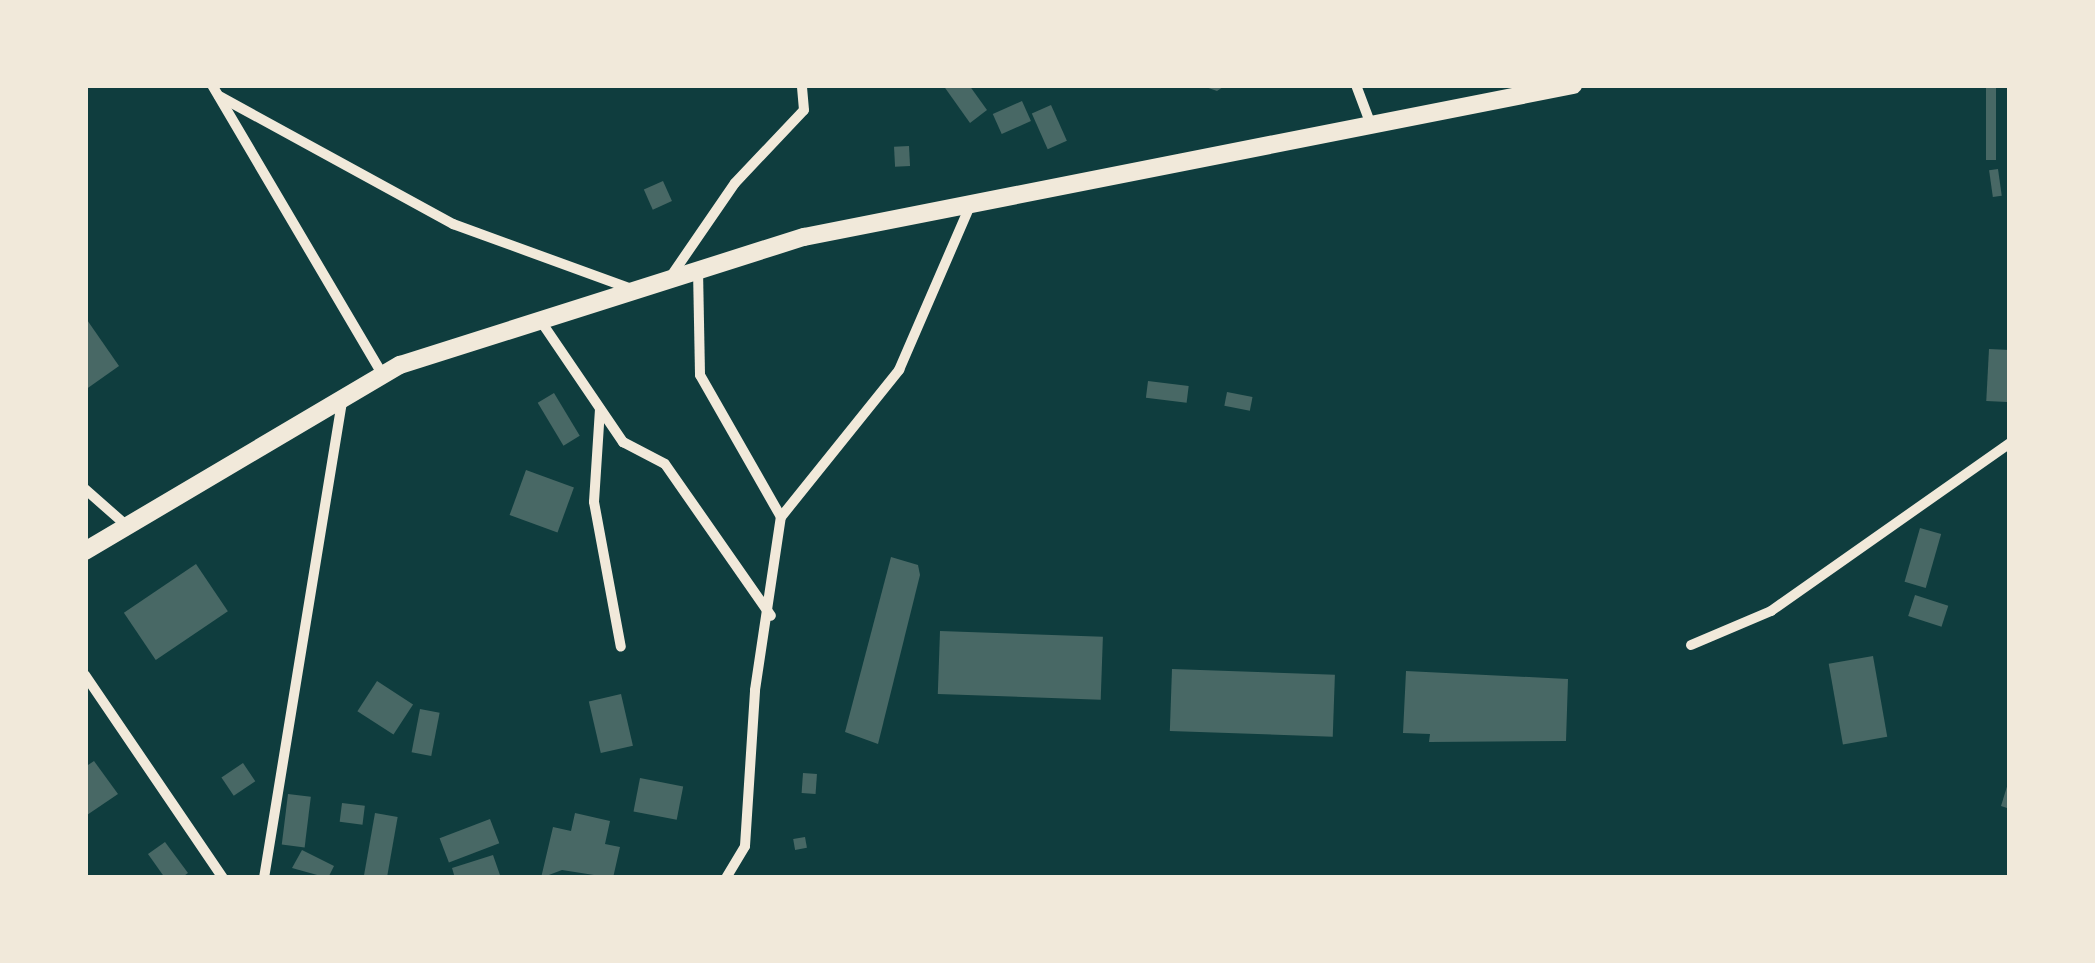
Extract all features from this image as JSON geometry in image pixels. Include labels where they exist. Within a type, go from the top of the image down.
[{"type":"street","points":[[212,85],[383,375]]},
{"type":"street","points":[[668,280],[736,183],[804,110],[802,85]]},
{"type":"street","points":[[1356,85],[1372,125]]},
{"type":"street","points":[[85,551],[383,375],[540,320],[804,236],[1573,85]]},
{"type":"street","points":[[218,96],[452,224],[634,290]]},
{"type":"street","points":[[780,517],[899,370],[972,203]]},
{"type":"street","points":[[698,270],[700,376],[780,517],[772,617],[755,690],[745,846],[726,878]]},
{"type":"street","points":[[540,320],[623,442],[665,464],[772,617]]},
{"type":"street","points":[[264,878],[342,399]]},
{"type":"street","points":[[600,408],[594,502],[621,648]]},
{"type":"street","points":[[1691,644],[1771,611],[2010,443]]},
{"type":"street","points":[[85,488],[128,526]]},
{"type":"street","points":[[85,675],[223,878]]},
{"type":"building","points":[[943,85],[969,85],[987,110],[970,123]]},
{"type":"building","points":[[1200,85],[1226,85],[1217,91]]},
{"type":"building","points":[[1986,85],[1996,85],[1996,160],[1986,160]]},
{"type":"building","points":[[1022,101],[1031,121],[1002,134],[993,114]]},
{"type":"building","points":[[1051,105],[1067,141],[1048,149],[1032,114]]},
{"type":"building","points":[[909,146],[910,166],[895,167],[894,147]]},
{"type":"building","points":[[1998,169],[2002,196],[1993,197],[1989,170]]},
{"type":"building","points":[[663,181],[672,201],[653,210],[644,190]]},
{"type":"building","points":[[85,317],[119,366],[85,390]]},
{"type":"building","points":[[1989,349],[2010,350],[2007,402],[1986,401]]},
{"type":"building","points":[[1148,381],[1189,386],[1187,403],[1146,398]]},
{"type":"building","points":[[1227,392],[1253,397],[1250,411],[1224,406]]},
{"type":"building","points":[[554,393],[580,436],[563,446],[538,403]]},
{"type":"building","points":[[526,470],[574,487],[558,533],[510,515]]},
{"type":"building","points":[[1920,528],[1941,534],[1926,588],[1905,582]]},
{"type":"building","points":[[891,557],[918,565],[920,575],[878,744],[845,732]]},
{"type":"building","points":[[196,564],[228,611],[156,660],[124,613]]},
{"type":"building","points":[[1915,595],[1948,606],[1941,627],[1908,616]]},
{"type":"building","points":[[940,631],[1103,637],[1101,700],[938,694]]},
{"type":"building","points":[[1873,656],[1887,737],[1843,745],[1829,664]]},
{"type":"building","points":[[1172,669],[1335,675],[1333,737],[1170,731]]},
{"type":"building","points":[[1406,671],[1568,679],[1566,741],[1429,742],[1430,734],[1403,733]]},
{"type":"building","points":[[377,681],[413,704],[393,735],[357,711]]},
{"type":"building","points":[[621,694],[633,746],[601,753],[589,701]]},
{"type":"building","points":[[420,709],[440,713],[431,756],[412,752]]},
{"type":"building","points":[[94,761],[118,794],[87,815],[85,767]]},
{"type":"building","points":[[243,763],[255,781],[234,796],[221,778]]},
{"type":"building","points":[[803,773],[817,774],[816,794],[802,793]]},
{"type":"building","points":[[640,778],[683,786],[677,820],[634,811]]},
{"type":"building","points":[[2010,780],[2010,809],[2001,806]]},
{"type":"building","points":[[288,794],[311,797],[305,847],[282,845]]},
{"type":"building","points":[[342,803],[365,806],[363,825],[340,822]]},
{"type":"building","points":[[375,813],[398,817],[387,878],[364,878]]},
{"type":"building","points":[[575,813],[610,821],[605,844],[620,847],[613,878],[562,870],[541,878],[553,827],[571,831]]},
{"type":"building","points":[[490,819],[499,843],[449,863],[440,838]]},
{"type":"building","points":[[805,837],[807,848],[795,850],[793,839]]},
{"type":"building","points":[[165,842],[188,873],[181,878],[165,878],[148,854]]},
{"type":"building","points":[[302,850],[334,866],[328,878],[292,868]]},
{"type":"building","points":[[493,855],[501,878],[455,878],[452,868]]}]
